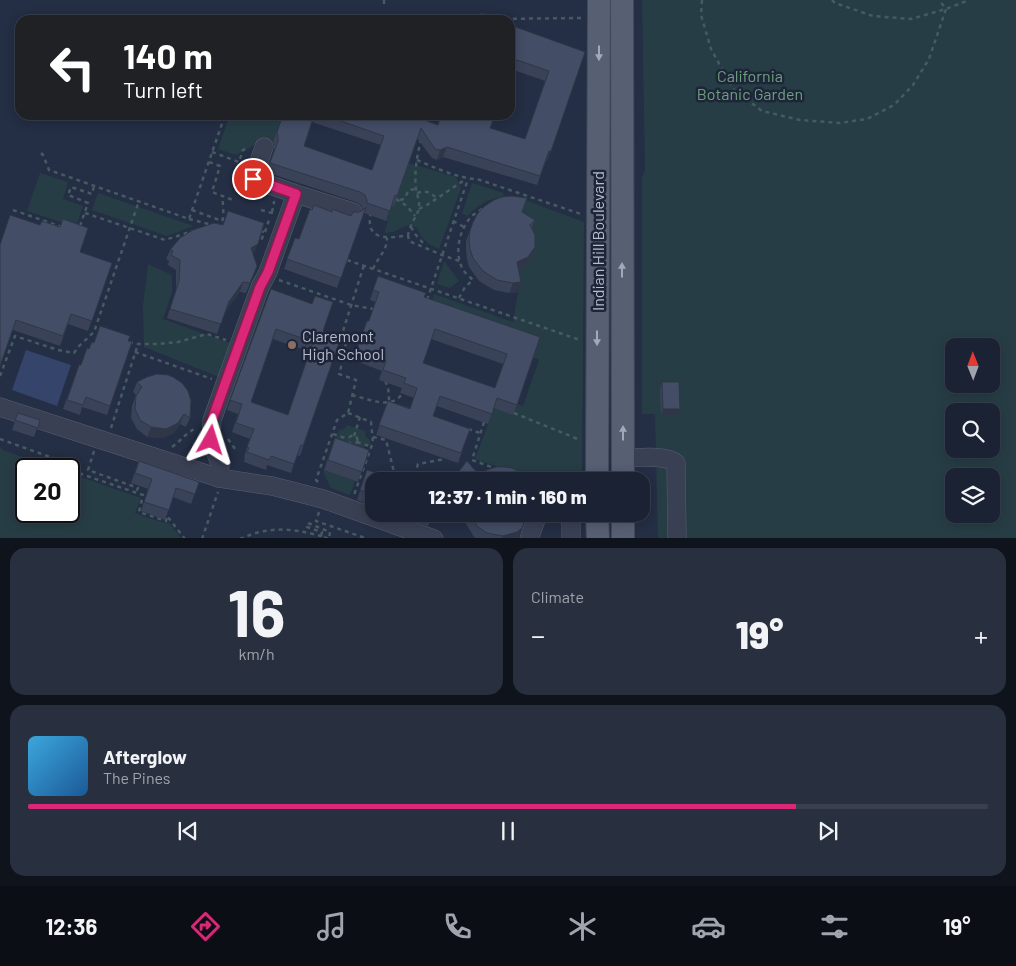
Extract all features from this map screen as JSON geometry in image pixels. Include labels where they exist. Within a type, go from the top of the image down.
[{"type":"main road","name":"Indian Hill Boulevard","points":[[622,0],[623,472]]},
{"type":"main road","name":"Indian Hill Boulevard","points":[[593,9],[597,472]]},
{"type":"main road","points":[[597,522],[598,538]]},
{"type":"main road","points":[[623,522],[623,538]]},
{"type":"lane","points":[[264,147],[253,179],[353,212]]},
{"type":"lane","points":[[219,478],[220,464],[211,440],[212,420],[296,194]]},
{"type":"lane","points":[[0,406],[219,478],[272,486],[324,499],[434,538]]},
{"type":"lane","points":[[623,458],[671,459],[676,463],[677,538]]},
{"type":"lane","points":[[529,538],[535,522]]},
{"type":"lane","points":[[571,522],[571,538]]},
{"type":"path","points":[[384,0],[384,6]]},
{"type":"path","points":[[702,0],[701,15],[711,49],[733,88],[762,111],[800,120],[840,123],[867,118],[894,105],[912,85],[929,58],[946,9]]},
{"type":"path","points":[[832,0],[835,3],[873,16],[911,19],[969,0]]},
{"type":"path","points":[[938,0],[946,9]]},
{"type":"path","points":[[515,17],[593,9]]},
{"type":"path","points":[[189,219],[223,120]]},
{"type":"path","points":[[425,125],[426,120]]},
{"type":"path","points":[[423,133],[416,168],[419,202],[418,209],[410,226],[409,241],[460,261]]},
{"type":"path","points":[[212,152],[239,162],[244,150],[258,145],[264,147]]},
{"type":"path","points":[[41,153],[50,170],[214,226]]},
{"type":"path","points":[[417,160],[468,179],[477,179],[587,216]]},
{"type":"path","points":[[209,162],[220,166],[212,192],[233,200]]},
{"type":"path","points":[[418,209],[427,206],[468,179]]},
{"type":"path","points":[[425,307],[468,179]]},
{"type":"path","points":[[78,232],[88,203],[68,195],[71,187],[92,194],[94,186]]},
{"type":"path","points":[[415,216],[407,206],[397,199],[404,199],[409,190],[430,192],[436,199]]},
{"type":"path","points":[[220,227],[224,217],[223,197]]},
{"type":"path","points":[[0,376],[15,336],[58,350],[74,352],[94,332],[138,201]]},
{"type":"path","points":[[459,298],[465,287],[473,280],[463,271],[458,256],[459,241],[464,227],[472,216],[486,206]]},
{"type":"path","points":[[372,208],[369,220],[372,230],[378,236],[387,238],[408,235]]},
{"type":"path","points":[[13,210],[69,229]]},
{"type":"path","points":[[192,210],[222,221]]},
{"type":"path","points":[[260,248],[272,213],[261,210]]},
{"type":"path","points":[[86,213],[165,240],[209,225]]},
{"type":"path","points":[[454,221],[464,227]]},
{"type":"path","points":[[410,226],[423,243],[423,248]]},
{"type":"path","points":[[256,230],[264,232]]},
{"type":"path","points":[[120,235],[127,237]]},
{"type":"path","points":[[373,268],[384,252],[387,238]]},
{"type":"path","points":[[347,260],[586,342]]},
{"type":"path","points":[[364,266],[343,331],[346,349],[339,374],[356,380],[348,413],[337,420],[316,480],[325,494],[316,521],[368,538]]},
{"type":"path","points":[[110,270],[115,272]]},
{"type":"path","points":[[266,275],[352,305],[373,309]]},
{"type":"path","points":[[129,342],[158,344],[178,342],[207,334],[239,344]]},
{"type":"path","points":[[110,433],[138,344]]},
{"type":"path","points":[[136,352],[225,384]]},
{"type":"path","points":[[385,381],[389,402]]},
{"type":"path","points":[[352,395],[375,401],[389,402],[395,401],[402,394]]},
{"type":"path","points":[[348,413],[372,422],[374,442],[353,500]]},
{"type":"path","points":[[514,413],[585,442]]},
{"type":"path","points":[[357,442],[354,436],[360,417]]},
{"type":"path","points":[[484,422],[472,460],[497,469]]},
{"type":"path","points":[[170,448],[177,444],[182,436],[202,426],[212,427],[224,435],[236,450]]},
{"type":"path","points":[[465,428],[480,433]]},
{"type":"path","points":[[332,434],[348,439],[348,442],[351,444],[357,442],[372,447]]},
{"type":"path","points":[[348,439],[354,436]]},
{"type":"path","points":[[373,438],[386,440],[394,472]]},
{"type":"path","points":[[0,439],[75,466],[81,474],[143,495],[139,512],[166,521],[167,516],[185,538]]},
{"type":"path","points":[[97,445],[88,470],[138,488],[136,492]]},
{"type":"path","points":[[416,472],[418,464],[445,458]]},
{"type":"path","points":[[202,538],[219,488],[219,478]]},
{"type":"path","points":[[240,538],[259,531],[280,529],[304,531],[322,537],[329,538],[330,532],[308,524],[307,527],[322,532],[322,537]]},
{"type":"green space","name":"California Botanic Garden","points":[[642,0],[1016,0],[1016,538],[658,538],[655,414],[642,414],[642,177],[645,171]]},
{"type":"green space","points":[[228,120],[281,120],[272,146],[260,142],[236,155],[218,149]]},
{"type":"green space","points":[[408,163],[456,177],[461,188],[439,249],[429,244],[421,236],[417,228],[410,225],[393,232],[384,233],[391,205],[394,205]]},
{"type":"green space","points":[[40,173],[68,182],[63,199],[83,206],[76,227],[27,211]]},
{"type":"green space","points":[[472,183],[504,193],[503,197],[483,203],[467,216],[462,214]]},
{"type":"green space","points":[[98,193],[194,226],[167,236],[92,210]]},
{"type":"green space","points":[[525,200],[584,222],[582,472],[513,472],[475,459],[494,408],[517,404],[523,406],[539,360],[429,310],[434,294],[513,322],[518,292],[516,281],[519,222]]},
{"type":"green space","points":[[444,261],[459,281],[450,288],[437,284]]},
{"type":"green space","points":[[148,264],[172,275],[172,292],[163,319],[230,343],[219,377],[144,347],[143,306]]},
{"type":"green space","points":[[347,425],[365,431],[366,437],[370,440],[370,445],[365,444],[361,456],[334,447],[339,430],[344,429]]},
{"type":"green space","points":[[0,447],[3,450],[25,458],[15,458],[15,523],[80,523],[80,477],[141,498],[135,513],[167,524],[168,522],[181,538],[0,538]]},
{"type":"green space","points":[[324,470],[355,481],[350,495],[331,488]]},
{"type":"water","points":[[26,350],[71,365],[57,406],[12,390]]},
{"type":"building","points":[[515,27],[585,52],[551,151],[549,151],[540,176],[447,147],[440,150],[435,149],[421,128],[390,211],[367,203],[365,195],[360,192],[270,163],[278,141],[277,132],[281,120],[312,120],[304,146],[372,170],[384,136],[338,120],[424,120],[438,125],[440,120],[493,120],[490,128],[525,139],[549,71],[515,59]]},
{"type":"building","points":[[511,196],[527,198],[522,212],[535,220],[530,225],[535,235],[535,247],[528,257],[517,262],[521,282],[513,283],[497,280],[483,271],[473,258],[469,240],[473,222],[478,213],[494,200]]},
{"type":"building","points":[[314,205],[332,212],[332,209],[351,216],[353,212],[359,212],[366,207],[341,278],[287,259],[295,238],[299,239],[310,209],[312,210]]},
{"type":"building","points":[[228,211],[264,223],[258,244],[251,248],[257,266],[250,283],[243,282],[229,301],[221,324],[170,309],[179,281],[180,260],[171,255],[173,251],[170,250],[180,238],[193,230],[214,223],[223,225]]},
{"type":"building","points":[[10,215],[40,225],[42,221],[60,227],[63,219],[88,228],[80,252],[112,263],[92,321],[71,314],[63,336],[16,320],[0,366],[0,245]]},
{"type":"building","points":[[378,276],[426,293],[424,297],[540,337],[517,405],[497,398],[492,414],[440,396],[433,416],[470,429],[461,453],[379,425],[388,401],[410,409],[417,388],[404,383],[406,378],[383,370],[386,361],[357,350],[379,292],[373,290]],"holes":[[[435,329],[507,354],[495,388],[423,363]]]},
{"type":"building","points":[[271,289],[312,304],[315,296],[333,302],[323,331],[341,337],[303,446],[301,445],[294,464],[271,456],[269,460],[247,452],[254,429],[236,423],[242,404],[230,400]],"holes":[[[276,329],[313,342],[288,415],[251,402]]]},
{"type":"building","points":[[100,326],[130,336],[128,341],[132,342],[110,406],[86,397],[83,405],[67,400],[79,365],[81,365],[87,348],[89,349],[92,342],[94,343]]},
{"type":"building","points":[[157,374],[168,375],[182,383],[188,391],[191,401],[190,418],[184,414],[178,423],[166,429],[151,427],[140,420],[135,409],[136,396],[142,387],[137,382]]},
{"type":"building","points":[[662,382],[679,382],[680,409],[663,409]]},
{"type":"building","points":[[18,413],[40,420],[38,428],[15,420]]},
{"type":"building","points":[[335,438],[369,450],[362,472],[328,460]]},
{"type":"building","points":[[139,461],[199,482],[195,494],[176,488],[169,510],[144,502],[152,479],[135,473]]},
{"type":"building","points":[[467,461],[476,472],[458,472]]},
{"type":"building","points":[[496,467],[512,468],[520,472],[484,472]]},
{"type":"building","points":[[365,476],[365,492],[360,490]]},
{"type":"building","points":[[475,522],[524,522],[522,528],[517,532],[503,536],[487,533]]},
{"type":"place","name":"Claremont High School","points":[[292,345]]},
{"type":"route","points":[[211,440],[212,420],[296,194],[253,179]]}]
